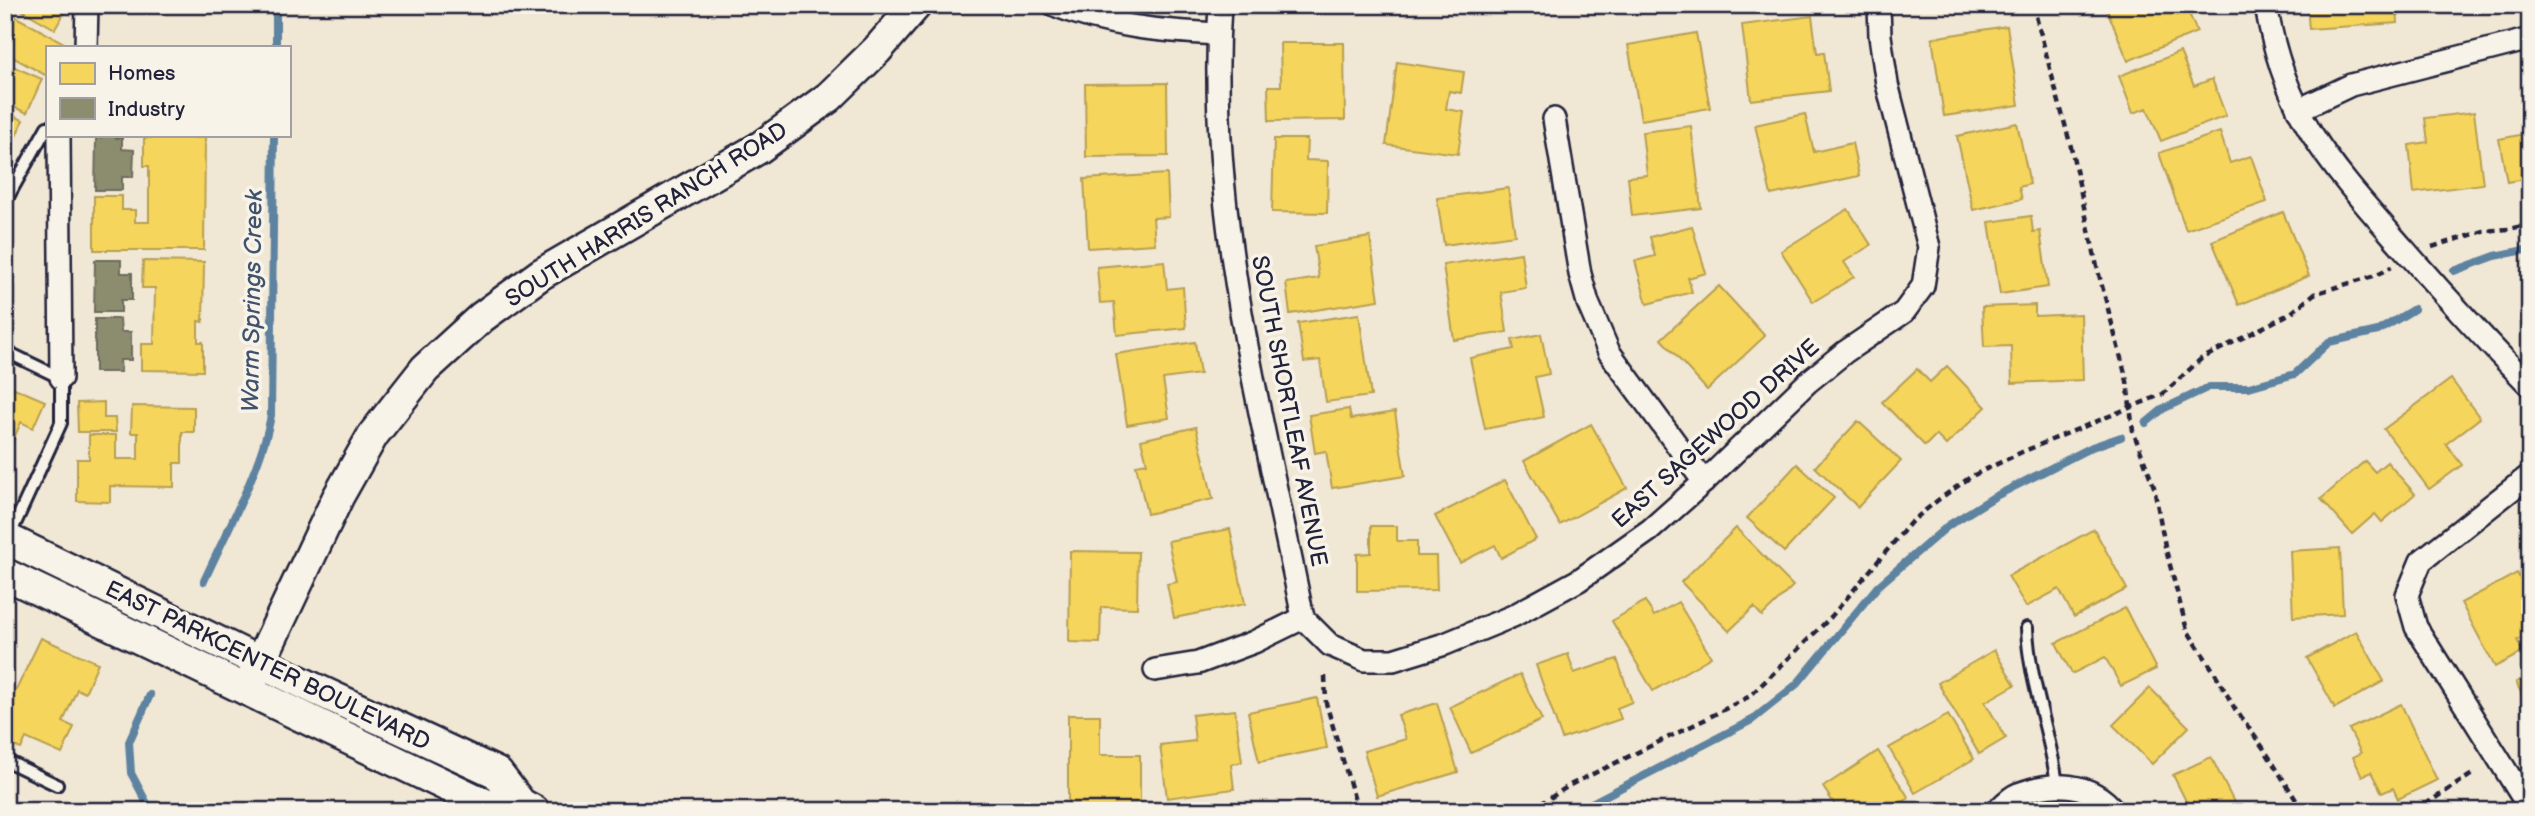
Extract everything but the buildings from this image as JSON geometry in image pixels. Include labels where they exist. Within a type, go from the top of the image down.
[{"type":"street","points":[[86,46],[87,5]]},
{"type":"street","name":"SOUTH HARRIS RANCH ROAD","points":[[247,690],[338,497],[373,435],[425,369],[482,317],[541,274],[759,148],[819,104],[877,50],[916,5]]},
{"type":"street","points":[[1054,5],[1093,19],[1126,26],[1218,34]]},
{"type":"street","name":"SOUTH SHORTLEAF AVENUE","points":[[1220,5],[1220,132],[1240,309],[1254,391],[1303,618]]},
{"type":"street","name":"EAST SAGEWOOD DRIVE","points":[[1303,618],[1330,645],[1364,660],[1393,660],[1445,644],[1513,615],[1578,580],[1650,530],[1808,382],[1845,352],[1905,312],[1923,286],[1929,247],[1887,84],[1880,36],[1879,5]]},
{"type":"street","points":[[2266,5],[2271,36],[2285,82],[2313,138],[2335,170],[2473,328],[2530,386]]},
{"type":"street","points":[[2298,110],[2351,85],[2530,38]]},
{"type":"street","points":[[1554,119],[1580,274],[1588,303],[1609,352],[1704,482]]},
{"type":"street","points":[[59,136],[61,378]]},
{"type":"street","points":[[2530,475],[2421,561],[2407,595],[2416,627],[2530,809]]},
{"type":"street","points":[[7,579],[12,542]]},
{"type":"street","name":"EAST PARKCENTER BOULEVARD","points":[[12,542],[497,773],[528,807]]},
{"type":"street","name":"EAST PARKCENTER BOULEVARD","points":[[7,579],[487,805],[528,807]]},
{"type":"street","points":[[1155,670],[1198,663],[1254,642],[1303,618]]},
{"type":"street","points":[[1997,811],[2016,794],[2057,784],[2088,790],[2114,811]]},
{"type":"lane","points":[[5,202],[46,129]]},
{"type":"lane","points":[[5,351],[61,378],[61,423],[12,542]]},
{"type":"lane","points":[[2027,628],[2028,646],[2057,784]]},
{"type":"lane","points":[[5,760],[57,785]]},
{"type":"path","points":[[2033,5],[2071,147],[2097,267],[2127,381],[2133,431],[2154,487],[2165,546],[2187,631],[2303,811]]},
{"type":"path","points":[[2429,247],[2484,231],[2530,224]]},
{"type":"path","points":[[1530,811],[1570,785],[1750,695],[1830,618],[1911,522],[1972,476],[2022,452],[2163,394],[2201,359],[2291,313],[2314,295],[2395,266]]},
{"type":"path","points":[[1325,676],[1326,703],[1358,811]]},
{"type":"path","points":[[2415,811],[2474,773]]},
{"type":"waterway","name":"Warm Springs Creek","points":[[276,5],[276,46]]},
{"type":"waterway","name":"Warm Springs Creek","points":[[204,581],[252,477],[271,415],[274,136]]},
{"type":"waterway","points":[[2454,271],[2495,256],[2530,249]]},
{"type":"waterway","points":[[2146,423],[2163,409],[2209,387],[2249,387],[2295,374],[2329,342],[2378,331],[2414,309]]},
{"type":"waterway","points":[[1576,811],[1752,720],[1797,684],[1878,586],[1949,525],[1994,497],[2092,447],[2121,437]]},
{"type":"waterway","points":[[150,695],[129,742],[131,773],[151,811]]}]
